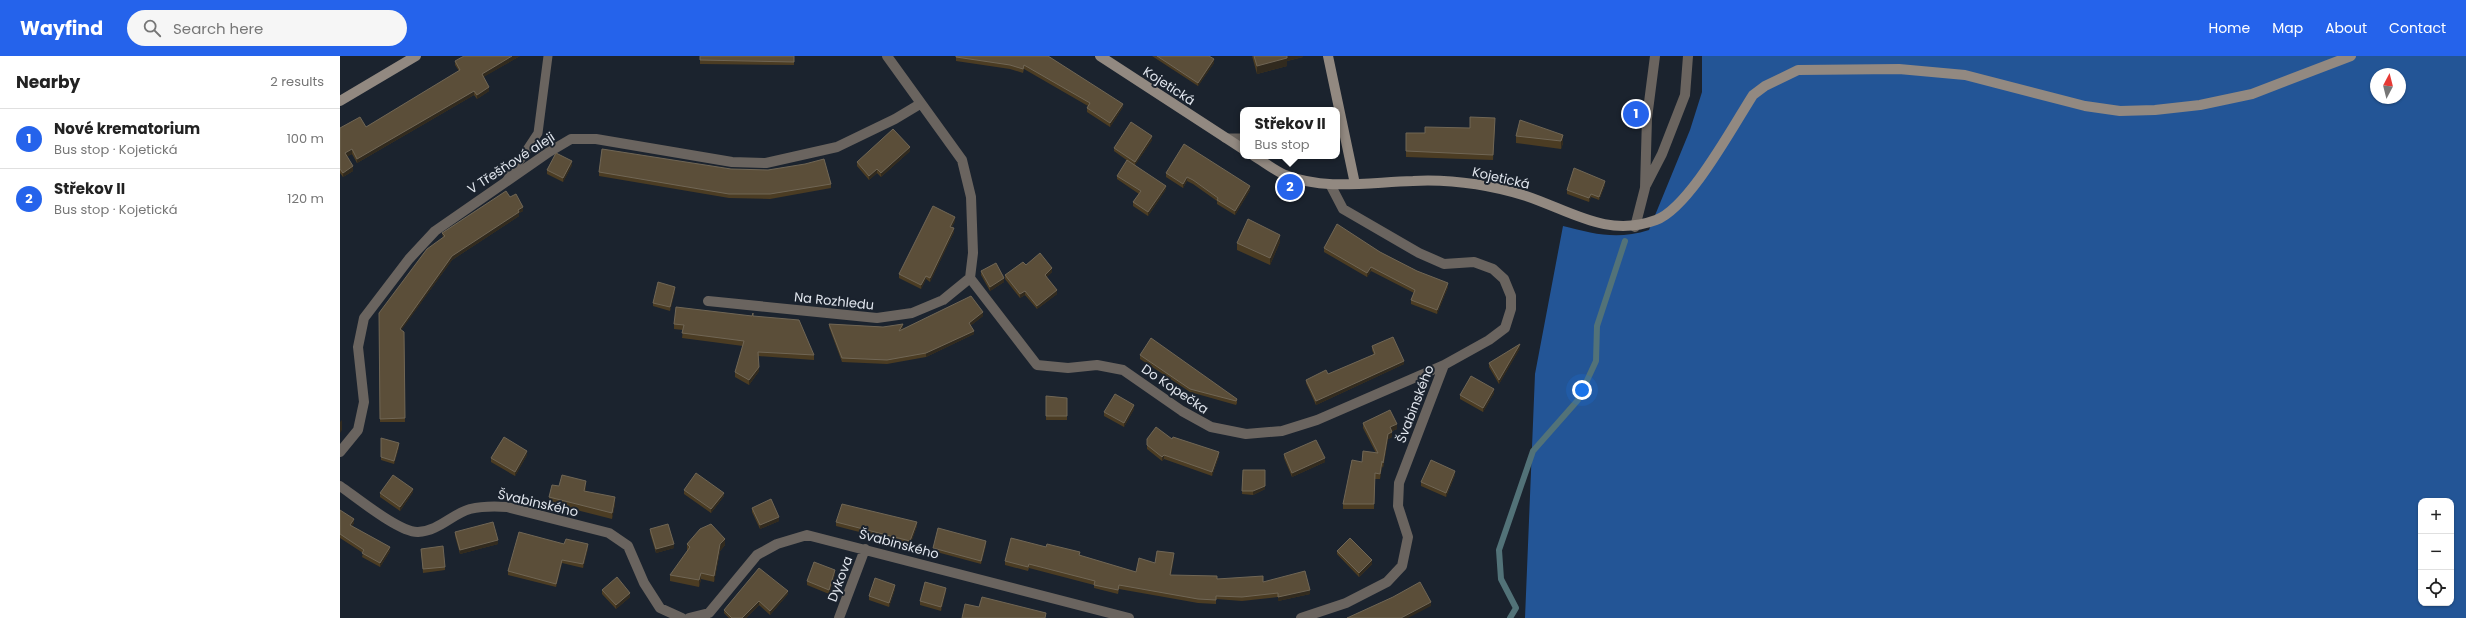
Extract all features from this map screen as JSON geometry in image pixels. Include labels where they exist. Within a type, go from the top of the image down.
[{"type":"street","points":[[340,101],[416,56]]},
{"type":"street","points":[[887,56],[920,104],[962,160],[970,197],[972,253],[970,278]]},
{"type":"street","name":"Kojetická","points":[[1100,56],[1240,147]]},
{"type":"street","points":[[1328,56],[1336,107]]},
{"type":"street","points":[[1645,188],[1647,118],[1655,56]]},
{"type":"street","points":[[1635,227],[1645,188],[1662,154],[1685,95],[1688,56]]},
{"type":"street","name":"Kojetická","points":[[1259,159],[1285,175],[1331,186],[1415,181],[1474,183],[1527,197],[1576,217],[1602,224],[1635,227],[1658,219],[1680,204],[1753,95],[1765,86],[1798,70],[1899,68],[1965,75],[2085,106],[2120,111],[2200,105],[2252,94],[2351,56]]},
{"type":"street","name":"V Třešňové aleji","points":[[340,452],[358,430],[364,402],[358,347],[364,318],[409,259],[435,231],[507,180],[572,139],[596,139],[732,162],[766,163],[837,147],[895,119],[920,104]]},
{"type":"street","points":[[1341,134],[1355,184]]},
{"type":"street","name":"Švabinského","points":[[1301,618],[1346,603],[1380,586],[1387,582],[1402,566],[1408,537],[1398,506],[1399,483],[1444,364],[1489,340],[1505,328],[1511,309],[1511,296],[1504,279],[1493,269],[1474,262],[1444,264],[1418,253],[1343,208],[1331,186]]},
{"type":"street","name":"Na Rozhledu","points":[[708,301],[877,318],[912,313],[943,300],[970,278]]},
{"type":"street","name":"Do Kopečka","points":[[970,278],[1037,365],[1068,368],[1097,365],[1123,370],[1182,411],[1211,427],[1246,434],[1282,431],[1317,420],[1444,364]]},
{"type":"street","name":"Švabinského","points":[[340,486],[397,525],[417,532],[442,526],[469,509],[489,506],[507,507],[609,533],[628,546],[644,583],[660,608],[682,618]]},
{"type":"street","name":"Švabinského","points":[[689,618],[709,613],[757,555],[777,544],[807,535],[865,548],[1129,618]]},
{"type":"street","name":"Dykova","points":[[839,618],[865,548]]},
{"type":"lane","points":[[507,180],[538,133],[548,56]]},
{"type":"lane","points":[[1225,138],[1240,138]]},
{"type":"shaded area","points":[[1702,56],[2466,56],[2466,618],[1525,618],[1535,374],[1563,226],[1606,235],[1626,235],[1649,230],[1690,130],[1702,92]]},
{"type":"building","points":[[464,56],[512,56],[482,74],[489,87],[477,95],[474,91],[357,159],[352,149],[345,153],[353,166],[343,173],[340,169],[340,128],[360,117],[366,127],[460,70],[455,61]]},
{"type":"building","points":[[700,56],[794,56],[794,62],[700,60]]},
{"type":"building","points":[[956,56],[1048,56],[1123,104],[1110,123],[1087,108],[1090,103],[1024,65],[1023,69],[1010,65]]},
{"type":"building","points":[[1157,56],[1209,56],[1214,59],[1198,83]]},
{"type":"building","points":[[1254,56],[1287,56],[1287,58],[1257,66]]},
{"type":"building","points":[[1470,117],[1495,118],[1493,155],[1406,151],[1406,133],[1425,133],[1425,127],[1470,128]]},
{"type":"building","points":[[1520,120],[1563,135],[1561,141],[1516,136]]},
{"type":"building","points":[[1131,122],[1152,136],[1135,162],[1114,148]]},
{"type":"building","points":[[893,129],[910,147],[881,173],[877,169],[869,176],[857,162]]},
{"type":"building","points":[[1184,144],[1250,186],[1235,211],[1217,200],[1218,198],[1193,180],[1187,177],[1183,184],[1166,173]]},
{"type":"building","points":[[602,149],[731,169],[768,170],[805,164],[824,159],[831,184],[770,194],[729,194],[599,172]]},
{"type":"building","points":[[556,153],[572,161],[563,178],[547,170]]},
{"type":"building","points":[[1127,160],[1166,186],[1148,212],[1133,202],[1141,191],[1117,176]]},
{"type":"building","points":[[1574,168],[1605,181],[1599,197],[1591,194],[1589,198],[1567,190]]},
{"type":"building","points":[[506,191],[510,197],[516,194],[523,207],[518,210],[519,212],[452,256],[400,329],[404,332],[405,418],[380,419],[379,313],[427,249],[445,236],[442,233]]},
{"type":"building","points":[[933,206],[955,217],[950,227],[954,228],[930,278],[926,276],[921,285],[899,274]]},
{"type":"building","points":[[1248,219],[1280,235],[1270,258],[1237,243]]},
{"type":"building","points":[[1337,224],[1380,252],[1417,271],[1448,283],[1437,310],[1411,300],[1415,290],[1371,267],[1367,273],[1324,248]]},
{"type":"building","points":[[1040,253],[1052,268],[1045,275],[1057,290],[1037,306],[1025,291],[1020,294],[1005,275],[1023,262],[1026,265]]},
{"type":"building","points":[[996,263],[1004,278],[990,287],[981,271]]},
{"type":"building","points":[[658,282],[675,287],[670,307],[653,303]]},
{"type":"building","points":[[971,296],[983,312],[969,323],[974,331],[926,353],[887,360],[842,358],[829,324],[883,327],[903,324],[899,331]]},
{"type":"building","points":[[676,307],[752,316],[753,313],[753,316],[799,320],[814,355],[758,352],[759,367],[749,380],[735,372],[744,341],[682,333],[684,325],[674,324]]},
{"type":"building","points":[[1393,337],[1404,361],[1316,401],[1306,380],[1326,370],[1328,374],[1375,354],[1372,346]]},
{"type":"building","points":[[1151,338],[1237,399],[1236,401],[1190,389],[1140,355]]},
{"type":"building","points":[[1520,344],[1499,380],[1489,363]]},
{"type":"building","points":[[1471,376],[1494,389],[1483,408],[1460,395]]},
{"type":"building","points":[[1115,394],[1134,405],[1124,423],[1104,412]]},
{"type":"building","points":[[1046,396],[1067,398],[1067,416],[1046,416]]},
{"type":"building","points":[[1390,410],[1397,424],[1390,427],[1392,432],[1388,434],[1380,474],[1375,473],[1374,504],[1343,504],[1352,460],[1362,462],[1363,451],[1378,453],[1363,423]]},
{"type":"building","points":[[1156,427],[1172,439],[1173,437],[1219,452],[1212,472],[1164,455],[1162,457],[1147,445],[1147,439]]},
{"type":"building","points":[[504,437],[527,451],[515,472],[491,458]]},
{"type":"building","points":[[381,438],[399,443],[394,461],[381,457]]},
{"type":"building","points":[[1316,440],[1325,458],[1292,473],[1284,454]]},
{"type":"building","points":[[1431,460],[1455,471],[1446,493],[1421,482]]},
{"type":"building","points":[[1243,470],[1265,470],[1265,486],[1253,491],[1242,491]]},
{"type":"building","points":[[696,473],[724,493],[711,509],[684,490]]},
{"type":"building","points":[[393,475],[413,489],[400,507],[380,493]]},
{"type":"building","points":[[562,475],[586,481],[584,491],[615,497],[612,513],[549,497],[552,485],[559,486]]},
{"type":"building","points":[[771,499],[779,517],[760,525],[752,508]]},
{"type":"building","points":[[842,504],[917,522],[910,541],[836,522]]},
{"type":"building","points":[[340,510],[354,519],[350,525],[390,547],[380,563],[362,553],[364,550],[340,534]]},
{"type":"building","points":[[493,522],[498,540],[460,550],[455,532]]},
{"type":"building","points":[[668,524],[674,544],[656,549],[650,529]]},
{"type":"building","points":[[711,524],[725,539],[720,544],[714,576],[701,573],[699,580],[670,575],[690,547],[687,544],[700,529]]},
{"type":"building","points":[[938,528],[986,541],[981,561],[933,548]]},
{"type":"building","points":[[519,532],[564,544],[566,539],[588,544],[583,564],[562,560],[556,584],[508,571]]},
{"type":"building","points":[[1011,538],[1046,547],[1047,544],[1080,552],[1079,555],[1136,572],[1139,558],[1155,563],[1157,551],[1174,553],[1170,575],[1217,576],[1217,579],[1263,576],[1263,582],[1305,571],[1310,590],[1278,597],[1278,593],[1242,597],[1216,596],[1216,600],[1198,599],[1119,585],[1118,590],[1094,585],[1095,581],[1029,564],[1028,567],[1005,561]]},
{"type":"building","points":[[1350,538],[1372,560],[1359,573],[1337,551]]},
{"type":"building","points":[[443,546],[445,567],[423,569],[421,549]]},
{"type":"building","points":[[814,562],[835,570],[829,590],[807,581]]},
{"type":"building","points":[[759,568],[788,591],[770,611],[759,601],[742,618],[732,618],[724,610]]},
{"type":"building","points":[[617,577],[630,593],[616,605],[602,590]]},
{"type":"building","points":[[875,578],[895,585],[889,603],[869,596]]},
{"type":"building","points":[[925,582],[946,588],[941,607],[920,601]]},
{"type":"building","points":[[1420,582],[1431,602],[1401,618],[1347,618],[1393,597]]},
{"type":"building","points":[[982,597],[1046,613],[1045,618],[962,618],[965,604],[979,607]]},
{"type":"waterway","points":[[1510,618],[1516,608],[1501,579],[1499,550],[1533,451],[1578,400],[1596,361],[1597,326],[1625,241]]},
{"type":"place","name":"Nové krematorium","points":[[1636,114]]},
{"type":"place","name":"Střekov II","points":[[1290,187]]}]
